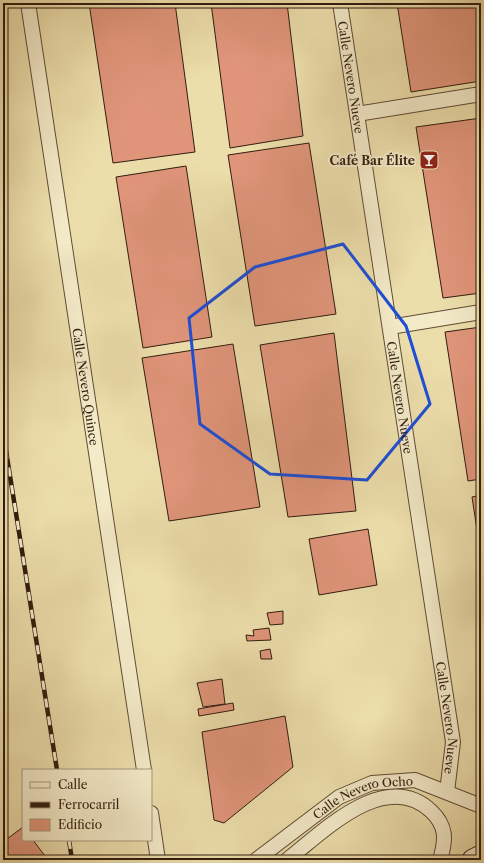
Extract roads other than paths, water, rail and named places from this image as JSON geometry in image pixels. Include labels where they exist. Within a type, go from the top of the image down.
[{"type":"main road","points":[[473,860],[481,856]]},
{"type":"street","name":"Calle Nevero Quince","points":[[28,3],[144,769]]},
{"type":"street","name":"Calle Nevero Nueve","points":[[340,3],[453,742],[447,792]]},
{"type":"street","points":[[357,114],[481,94]]},
{"type":"street","points":[[390,327],[481,312]]},
{"type":"street","name":"Calle Nevero Ocho","points":[[256,860],[339,797],[372,783],[415,780],[481,806]]},
{"type":"street","name":"Calle Nevero Ocho","points":[[287,860],[354,809],[380,797],[410,798],[426,806],[440,820],[445,843],[440,860]]},
{"type":"street","points":[[152,819],[159,859]]},
{"type":"railway","points":[[3,432],[57,769]]},
{"type":"railway","points":[[69,841],[72,860]]},
{"type":"place","name":"Café Bar Élite","points":[[429,160]]}]
